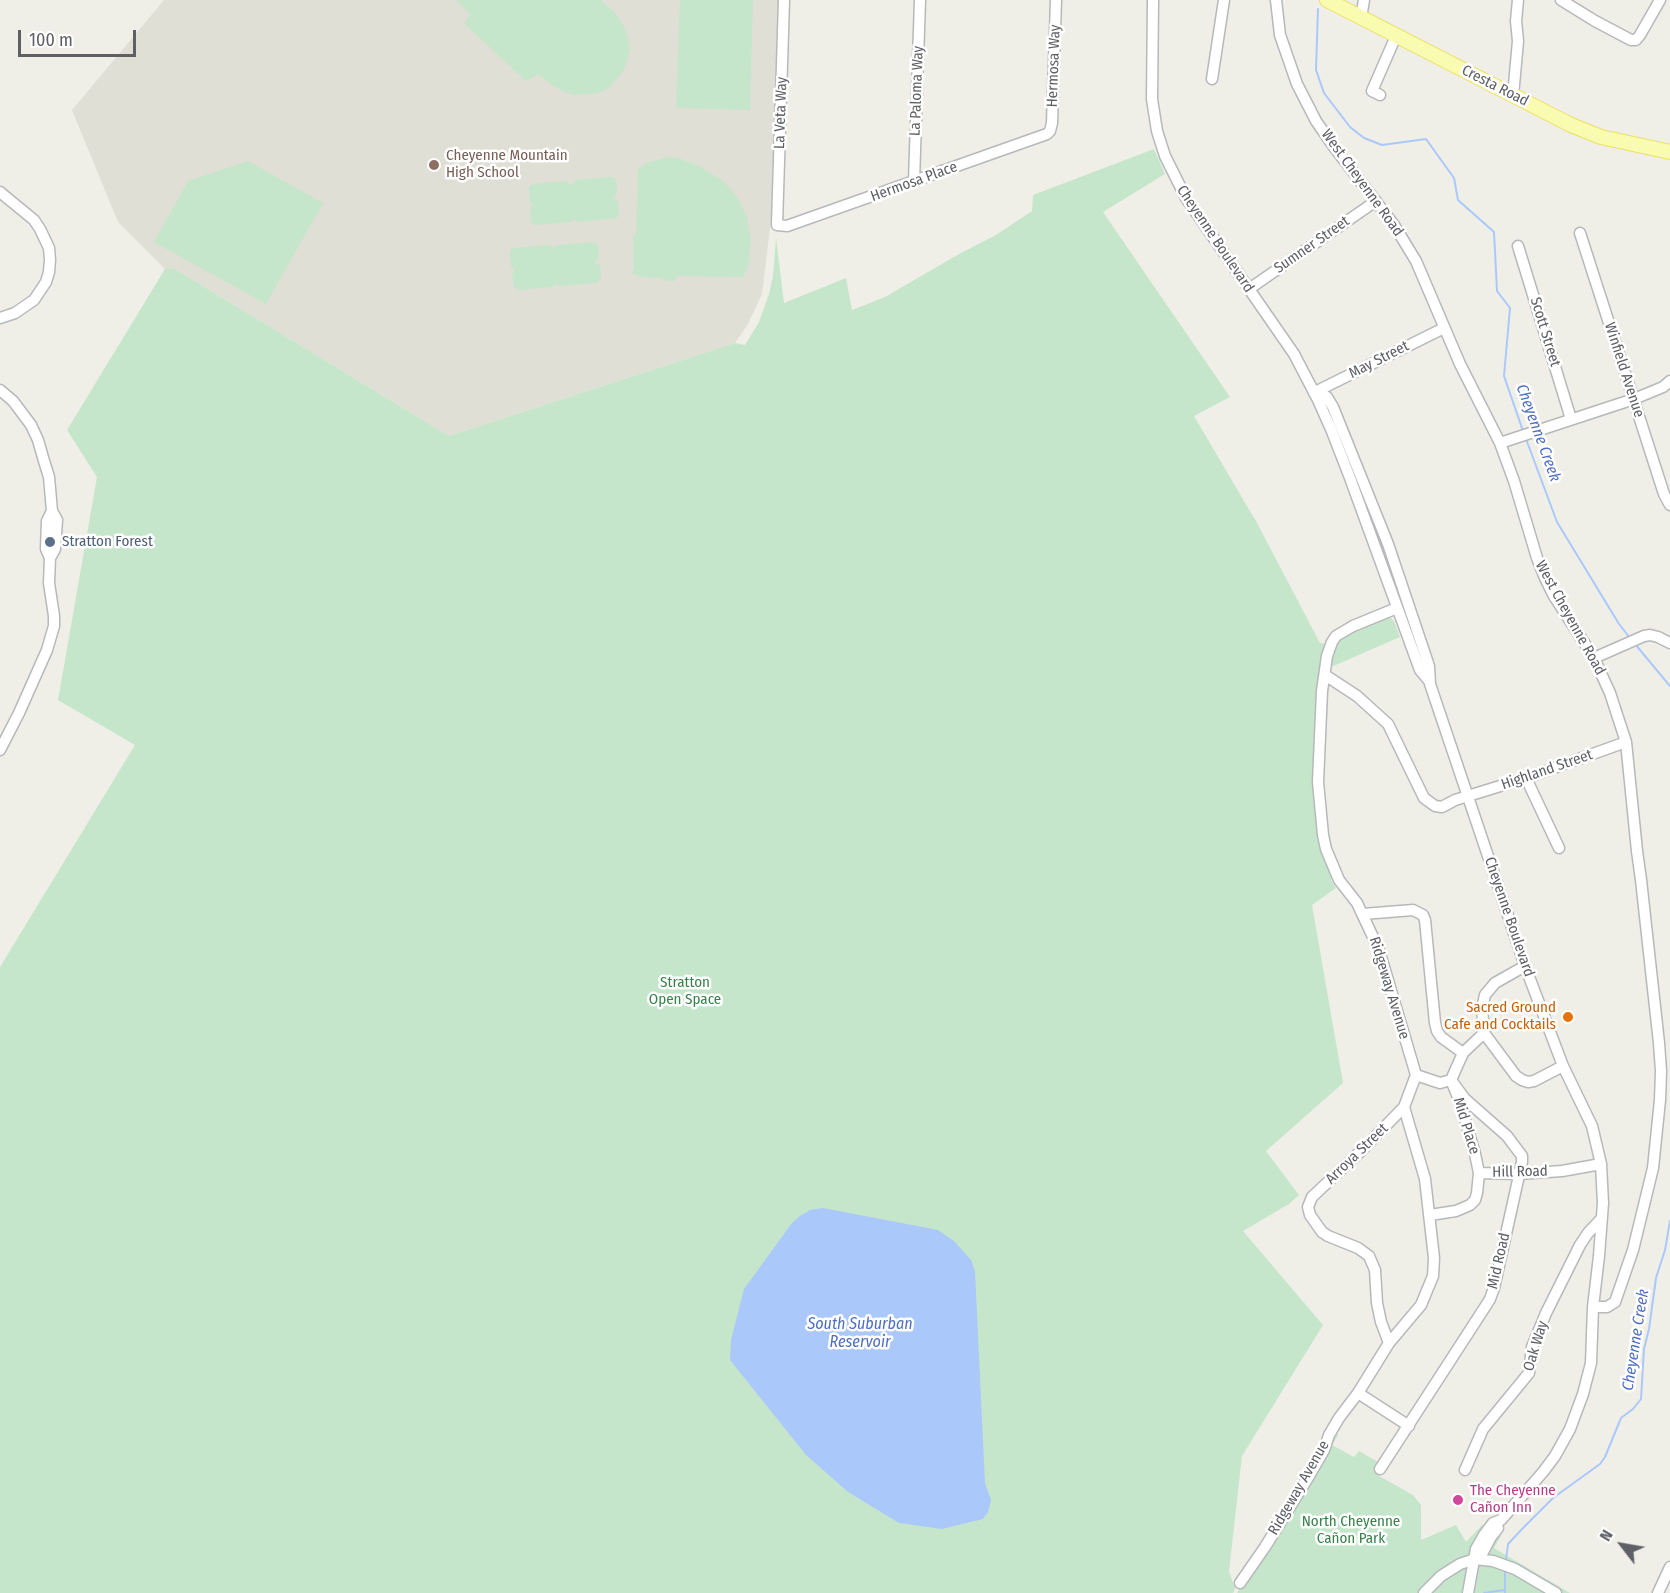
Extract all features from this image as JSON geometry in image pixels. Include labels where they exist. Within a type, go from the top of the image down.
[{"type":"main road","name":"Cresta Road","points":[[1327,0],[1556,119],[1602,137],[1670,152]]},
{"type":"street","name":"La Veta Way","points":[[777,225],[784,0]]},
{"type":"street","name":"La Paloma Way","points":[[914,182],[920,0]]},
{"type":"street","name":"Hermosa Way","points":[[1050,131],[1056,0]]},
{"type":"street","name":"Cheyenne Boulevard","points":[[1153,0],[1152,99],[1164,156],[1186,198],[1294,354],[1314,393],[1338,445],[1420,670],[1430,683]]},
{"type":"street","points":[[1212,79],[1224,0]]},
{"type":"street","name":"West Cheyenne Road","points":[[1276,0],[1281,35],[1300,90],[1316,121],[1376,201],[1416,261],[1444,327],[1500,443],[1545,578],[1594,658],[1614,701],[1626,742],[1659,1043],[1660,1100],[1653,1168],[1633,1251],[1615,1302],[1607,1307],[1593,1307]]},
{"type":"street","points":[[1361,18],[1364,0]]},
{"type":"street","points":[[1513,96],[1518,42],[1516,21],[1518,0]]},
{"type":"street","points":[[1561,0],[1595,21],[1631,40],[1636,40],[1660,0]]},
{"type":"street","points":[[1380,95],[1372,91],[1396,36]]},
{"type":"street","name":"Hermosa Place","points":[[777,225],[787,226],[1043,136],[1050,131]]},
{"type":"street","points":[[0,192],[33,220],[40,229],[50,260],[45,282],[34,300],[15,313],[0,318]]},
{"type":"street","name":"Sumner Street","points":[[1249,289],[1376,201]]},
{"type":"street","name":"Winfield Avenue","points":[[1580,233],[1664,494],[1670,505]]},
{"type":"street","name":"Scott Street","points":[[1518,246],[1571,418]]},
{"type":"street","name":"May Street","points":[[1314,393],[1444,327]]},
{"type":"street","points":[[1500,443],[1634,399],[1663,387],[1670,381]]},
{"type":"street","points":[[0,390],[13,401],[31,425],[49,477],[52,511],[47,521],[46,549],[50,558],[49,583],[54,616],[52,637],[0,750]]},
{"type":"street","name":"Cheyenne Boulevard","points":[[1314,393],[1323,394],[1333,406],[1388,544],[1429,666],[1430,683],[1525,966],[1563,1066],[1592,1126],[1601,1164],[1602,1218],[1593,1307],[1591,1363],[1587,1383],[1575,1417],[1558,1449],[1543,1472],[1484,1534],[1476,1548],[1475,1559]]},
{"type":"street","name":"Ridgeway Avenue","points":[[1397,608],[1353,626],[1336,636],[1329,649],[1322,691],[1318,782],[1323,835],[1328,856],[1339,880],[1363,914],[1379,950],[1416,1075]]},
{"type":"street","points":[[1594,658],[1632,640],[1650,635],[1670,643]]},
{"type":"street","name":"Highland Street","points":[[1325,675],[1357,696],[1388,724],[1424,798],[1435,806],[1442,807],[1626,742]]},
{"type":"street","points":[[1526,778],[1559,849]]},
{"type":"street","points":[[1363,914],[1413,910],[1423,915],[1437,1031],[1441,1037],[1462,1053]]},
{"type":"street","points":[[1525,966],[1495,982],[1485,995],[1482,1009],[1484,1033],[1516,1076],[1522,1080],[1534,1081],[1563,1066]]},
{"type":"street","points":[[1451,1080],[1462,1053],[1484,1033]]},
{"type":"street","points":[[1404,1107],[1416,1075]]},
{"type":"street","name":"Mid Place","points":[[1416,1075],[1440,1083],[1451,1080],[1479,1173]]},
{"type":"street","name":"Mid Road","points":[[1380,1469],[1490,1299],[1519,1174],[1522,1156],[1518,1150],[1507,1136],[1465,1099],[1451,1080]]},
{"type":"street","name":"Ridgeway Avenue","points":[[1240,1583],[1309,1476],[1339,1418],[1358,1393],[1389,1343],[1420,1305],[1431,1283],[1434,1268],[1424,1171],[1404,1107]]},
{"type":"street","name":"Arroya Street","points":[[1389,1343],[1384,1334],[1379,1312],[1372,1262],[1365,1251],[1322,1232],[1310,1215],[1308,1207],[1310,1200],[1390,1124],[1404,1107]]},
{"type":"street","name":"Hill Road","points":[[1430,1215],[1456,1211],[1470,1205],[1477,1193],[1479,1173],[1519,1174],[1562,1171],[1601,1164]]},
{"type":"street","name":"Oak Way","points":[[1465,1470],[1483,1429],[1529,1373],[1532,1347],[1546,1312],[1580,1245],[1602,1218]]},
{"type":"street","points":[[1358,1393],[1409,1426]]},
{"type":"street","points":[[1468,1590],[1475,1559]]},
{"type":"street","points":[[1414,1593],[1428,1589],[1441,1576],[1460,1564],[1475,1559],[1495,1562],[1515,1569],[1556,1593]]},
{"type":"street","points":[[1659,1593],[1670,1567]]},
{"type":"shaded area","name":"Cheyenne Mountain High School","points":[[164,0],[778,0],[771,220],[762,294],[748,324],[735,343],[449,436],[175,269],[165,269],[118,222],[72,110]]},
{"type":"green space","points":[[456,0],[601,0],[616,14],[626,30],[630,49],[624,70],[610,87],[593,94],[574,95],[565,92],[538,74],[526,81],[464,23],[471,15]]},
{"type":"green space","points":[[680,0],[753,0],[750,110],[676,108]]},
{"type":"green space","name":"Stratton Open Space","points":[[1154,149],[1165,174],[1103,212],[1230,397],[1194,416],[1257,523],[1320,643],[1334,646],[1343,636],[1386,618],[1394,621],[1400,637],[1331,667],[1315,745],[1331,880],[1336,888],[1312,905],[1343,1083],[1266,1151],[1299,1195],[1289,1204],[1243,1231],[1323,1325],[1242,1456],[1229,1571],[1235,1589],[1233,1593],[0,1593],[0,967],[135,745],[58,700],[97,477],[67,430],[165,269],[175,269],[449,436],[735,343],[745,345],[759,322],[769,294],[776,238],[784,303],[846,278],[852,310],[885,297],[996,235],[1032,211],[1033,195]]},
{"type":"green space","points":[[667,157],[678,158],[701,167],[723,181],[737,197],[747,217],[751,241],[748,267],[743,277],[676,276],[675,281],[635,276],[631,272],[634,270],[633,236],[636,235],[638,169],[647,163]]},
{"type":"green space","points":[[248,161],[323,203],[266,304],[154,242],[188,181]]},
{"type":"green space","points":[[611,177],[616,179],[617,193],[613,198],[618,201],[619,215],[616,218],[579,222],[575,219],[570,222],[534,225],[531,222],[530,209],[533,205],[530,201],[529,187],[533,184],[566,181],[572,185],[576,180]]},
{"type":"green space","points":[[594,242],[598,246],[599,257],[594,263],[600,265],[601,277],[597,283],[561,286],[556,284],[552,287],[517,290],[514,287],[512,273],[515,270],[511,266],[510,252],[512,248],[549,245],[553,248],[558,245]]},
{"type":"green space","name":"North Cheyenne Cañon Park","points":[[1335,1433],[1338,1435],[1332,1445],[1354,1457],[1359,1451],[1385,1466],[1379,1476],[1413,1495],[1421,1505],[1421,1540],[1456,1525],[1466,1542],[1482,1525],[1501,1536],[1494,1548],[1570,1593],[1237,1593],[1254,1572]]},
{"type":"water","name":"South Suburban Reservoir","points":[[823,1208],[938,1230],[954,1241],[971,1260],[975,1271],[985,1483],[991,1500],[988,1512],[983,1519],[942,1529],[899,1523],[848,1492],[806,1455],[730,1360],[731,1340],[744,1289],[792,1223],[810,1210]]},
{"type":"waterway","name":"Cheyenne Creek","points":[[1318,9],[1316,70],[1324,93],[1350,127],[1364,138],[1382,145],[1426,139],[1454,178],[1458,200],[1494,232],[1497,291],[1510,308],[1504,376],[1523,431]]},
{"type":"waterway","name":"Cheyenne Creek","points":[[1526,439],[1557,522],[1619,624],[1630,638]]},
{"type":"waterway","name":"Cheyenne Creek","points":[[1635,644],[1670,686]]},
{"type":"waterway","name":"Cheyenne Creek","points":[[1506,1560],[1508,1544],[1523,1528],[1553,1498],[1600,1464],[1621,1418],[1641,1399],[1644,1349],[1656,1278],[1665,1250],[1670,1221]]},
{"type":"waterway","name":"Cheyenne Creek","points":[[1505,1569],[1505,1593]]},
{"type":"waterway","points":[[1484,1593],[1504,1590]]},
{"type":"place","name":"Cheyenne Mountain High School","points":[[434,165]]},
{"type":"place","name":"Stratton Forest","points":[[50,542]]},
{"type":"place","name":"Sacred Ground Cafe and Cocktails","points":[[1568,1017]]},
{"type":"place","name":"The Cheyenne Cañon Inn","points":[[1458,1500]]}]
